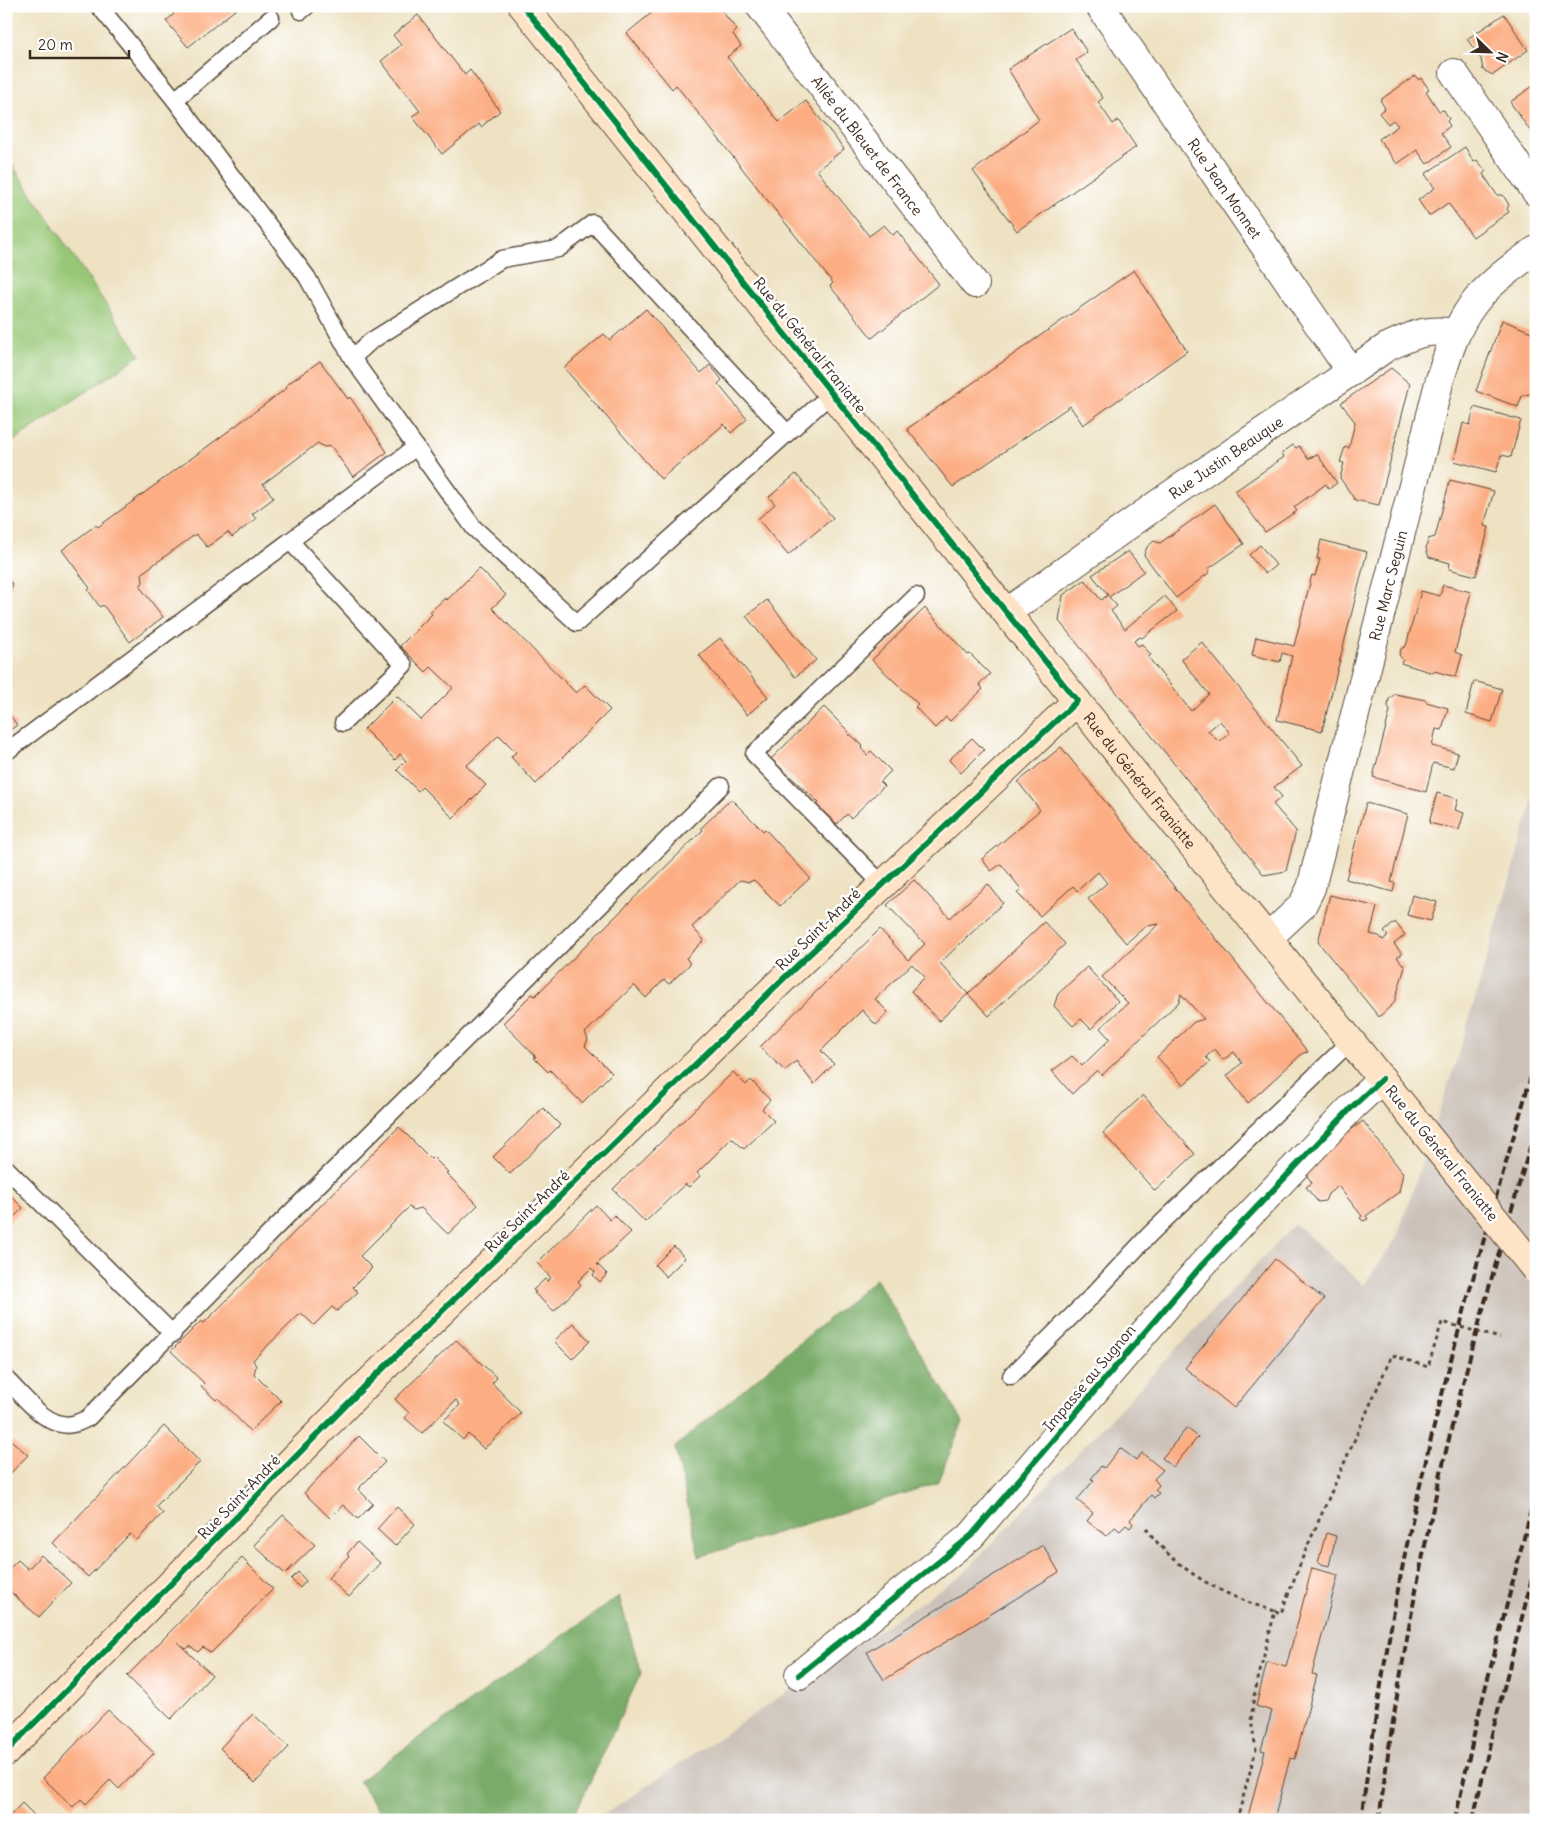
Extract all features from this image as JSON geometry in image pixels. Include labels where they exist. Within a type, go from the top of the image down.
[{"type":"main road","name":"Rue du Général Franiatte","points":[[523,6],[1077,701],[1536,1270]]},
{"type":"main road","name":"Rue Saint-André","points":[[6,1752],[364,1387],[883,885],[1077,701]]},
{"type":"street","name":"Allée du Bleuet de France","points":[[760,6],[976,284]]},
{"type":"street","name":"Rue Jean Monnet","points":[[1100,6],[1350,372]]},
{"type":"street","points":[[1454,73],[1536,192]]},
{"type":"street","name":"Rue Marc Seguin","points":[[1268,938],[1302,906],[1310,888],[1439,383],[1456,333],[1466,312],[1492,282],[1536,250]]},
{"type":"street","name":"Rue Justin Beauque","points":[[1007,612],[1169,496],[1386,347],[1417,334],[1435,329],[1456,333]]},
{"type":"street","name":"Impasse au Sugnon","points":[[799,1675],[972,1535],[1202,1265],[1353,1106],[1382,1079]]},
{"type":"lane","points":[[98,6],[175,100],[197,133],[307,277],[352,358],[474,528],[577,623],[832,393]]},
{"type":"lane","points":[[175,100],[271,18]]},
{"type":"lane","points":[[352,358],[371,340],[502,259],[558,249],[592,223],[787,433]]},
{"type":"lane","points":[[6,752],[416,447]]},
{"type":"lane","points":[[290,541],[404,665],[343,723]]},
{"type":"lane","points":[[883,885],[754,754],[916,596]]},
{"type":"lane","points":[[6,1379],[42,1414],[55,1422],[72,1424],[88,1418],[173,1334],[275,1228],[721,786]]},
{"type":"lane","points":[[1011,1376],[1090,1299],[1148,1235],[1351,1041]]},
{"type":"lane","points":[[6,1168],[173,1334]]},
{"type":"path","points":[[1146,1528],[1168,1554],[1187,1570],[1238,1598],[1281,1613],[1304,1554],[1392,1355],[1428,1367],[1442,1322],[1500,1338]]},
{"type":"path","points":[[1237,1820],[1256,1749],[1252,1720],[1254,1696],[1275,1611]]},
{"type":"shaded area","points":[[1536,790],[1536,1820],[596,1820],[963,1574],[1295,1224],[1364,1285],[1397,1237],[1461,1047]]},
{"type":"green space","points":[[6,156],[140,355],[6,446]]},
{"type":"green space","points":[[876,1279],[963,1422],[937,1483],[699,1557],[675,1447]]},
{"type":"green space","points":[[619,1596],[641,1673],[572,1820],[385,1820],[359,1781]]},
{"type":"building","points":[[167,6],[240,6],[188,47],[166,21],[174,14]]},
{"type":"building","points":[[660,6],[718,6],[737,30],[733,34],[741,46],[727,57],[779,122],[806,101],[844,149],[817,170],[869,236],[884,225],[893,235],[897,231],[939,284],[872,338],[830,286],[833,283],[676,85],[672,89],[627,33]]},
{"type":"building","points":[[1504,14],[1528,50],[1493,75],[1483,70],[1481,59],[1467,39]]},
{"type":"building","points":[[418,15],[465,75],[470,70],[500,111],[481,127],[479,124],[442,154],[412,116],[420,111],[381,61],[401,45],[393,35]]},
{"type":"building","points":[[1071,28],[1087,52],[1076,60],[1103,98],[1098,102],[1113,124],[1118,120],[1136,147],[1017,231],[973,171],[1039,120],[1008,69]]},
{"type":"building","points":[[1415,76],[1419,80],[1421,78],[1429,89],[1426,91],[1439,111],[1444,110],[1449,119],[1447,121],[1450,126],[1441,133],[1451,147],[1427,164],[1417,150],[1397,164],[1379,139],[1398,126],[1393,120],[1388,124],[1379,113],[1385,108],[1380,100]]},
{"type":"building","points":[[1536,84],[1536,139],[1510,102]]},
{"type":"building","points":[[1465,147],[1474,162],[1477,160],[1486,171],[1483,174],[1497,195],[1503,195],[1509,205],[1507,209],[1509,212],[1473,237],[1448,203],[1429,216],[1418,200],[1435,188],[1425,174]]},
{"type":"building","points":[[1134,270],[1187,351],[1083,425],[1070,406],[953,487],[907,429]]},
{"type":"building","points":[[646,309],[701,373],[710,365],[722,380],[718,384],[747,419],[731,433],[724,424],[661,479],[564,368],[604,334],[610,340]]},
{"type":"building","points":[[1502,320],[1536,334],[1536,392],[1522,396],[1518,407],[1476,391]]},
{"type":"building","points":[[320,361],[348,399],[350,397],[387,452],[353,477],[331,446],[324,447],[318,443],[263,484],[274,498],[252,514],[256,519],[232,537],[228,532],[207,547],[196,534],[142,573],[143,582],[140,587],[163,617],[130,642],[103,605],[100,607],[88,590],[90,588],[62,550],[96,525],[98,527],[287,388],[285,386]]},
{"type":"building","points":[[1391,368],[1410,384],[1379,505],[1355,500],[1340,478],[1344,463],[1340,462],[1345,447],[1349,448],[1355,422],[1341,403]]},
{"type":"building","points":[[1474,407],[1521,420],[1511,457],[1501,455],[1496,472],[1454,461],[1463,423],[1470,425]]},
{"type":"building","points":[[1293,445],[1296,448],[1299,446],[1308,459],[1317,454],[1337,483],[1329,489],[1326,484],[1294,507],[1297,511],[1265,532],[1235,491],[1284,457],[1282,453]]},
{"type":"building","points":[[796,474],[833,518],[788,555],[758,519],[775,504],[769,497]]},
{"type":"building","points":[[1450,480],[1494,491],[1484,526],[1489,527],[1476,576],[1449,569],[1450,563],[1429,557],[1426,549],[1428,539],[1435,537]]},
{"type":"building","points":[[1215,504],[1244,544],[1208,569],[1210,572],[1176,598],[1144,555],[1147,547],[1154,541],[1160,543]]},
{"type":"building","points":[[1321,540],[1367,552],[1322,731],[1277,720],[1292,656],[1282,653],[1280,662],[1252,655],[1256,637],[1294,646],[1312,575],[1315,576],[1320,559],[1317,559]]},
{"type":"building","points":[[1260,545],[1276,565],[1265,574],[1249,555]]},
{"type":"building","points":[[1128,551],[1144,571],[1109,597],[1117,606],[1111,611],[1125,629],[1165,596],[1177,611],[1142,638],[1140,637],[1134,641],[1138,646],[1142,644],[1151,655],[1148,657],[1191,711],[1209,694],[1181,659],[1202,642],[1302,766],[1274,787],[1282,797],[1273,804],[1296,831],[1286,871],[1264,875],[1059,621],[1063,595],[1085,580],[1101,600],[1108,595],[1092,575]],"holes":[[[1220,721],[1230,733],[1219,742],[1208,731]]]},
{"type":"building","points":[[479,568],[506,595],[492,608],[576,693],[585,685],[610,710],[536,784],[511,757],[516,752],[499,735],[466,766],[486,785],[453,818],[422,787],[418,791],[397,770],[406,761],[400,754],[395,760],[364,729],[397,696],[421,720],[453,688],[431,667],[426,672],[400,646],[432,614],[430,612],[445,598],[447,600]]},
{"type":"building","points":[[10,581],[13,586],[8,590],[6,584]]},
{"type":"building","points":[[1443,585],[1471,592],[1455,652],[1462,655],[1456,677],[1434,671],[1433,673],[1401,663],[1403,660],[1399,655],[1401,649],[1406,646],[1421,591],[1440,596]]},
{"type":"building","points":[[767,600],[816,660],[795,677],[746,616]]},
{"type":"building","points":[[925,608],[968,655],[970,654],[990,674],[979,684],[983,689],[950,721],[946,717],[935,728],[915,707],[918,704],[872,660]]},
{"type":"building","points":[[720,638],[768,697],[747,715],[699,655]]},
{"type":"building","points":[[1474,681],[1502,689],[1492,722],[1466,714]]},
{"type":"building","points":[[1395,694],[1426,700],[1426,702],[1448,708],[1442,730],[1436,729],[1432,746],[1458,753],[1454,768],[1433,763],[1426,792],[1373,777],[1390,711],[1388,706],[1389,699]]},
{"type":"building","points":[[824,707],[848,731],[849,736],[850,734],[863,746],[861,748],[867,755],[871,751],[891,771],[880,782],[884,786],[851,818],[847,814],[837,824],[816,805],[819,803],[771,759]]},
{"type":"building","points":[[6,710],[17,725],[6,733]]},
{"type":"building","points":[[972,738],[984,750],[961,773],[949,760]]},
{"type":"building","points":[[1061,747],[1308,1052],[1303,1053],[1248,1103],[1227,1076],[1242,1063],[1234,1052],[1223,1060],[1215,1049],[1206,1057],[1210,1062],[1183,1085],[1157,1057],[1194,1022],[1204,1019],[1181,994],[1179,1002],[1102,1075],[1097,1070],[1072,1094],[1052,1071],[1072,1056],[1082,1066],[1110,1039],[1100,1028],[1128,1003],[1102,977],[1159,924],[1146,926],[1126,943],[1088,899],[1107,883],[1098,872],[1077,891],[1073,886],[1040,916],[1017,893],[1021,889],[1001,864],[991,871],[982,859],[1040,810],[1018,782]]},
{"type":"building","points":[[1437,793],[1458,799],[1455,810],[1464,813],[1459,830],[1429,823]]},
{"type":"building","points":[[731,799],[763,831],[765,829],[810,878],[780,906],[754,880],[749,882],[740,880],[692,927],[704,940],[686,958],[690,964],[669,984],[664,980],[646,998],[634,985],[585,1033],[588,1039],[585,1046],[612,1073],[582,1103],[550,1070],[548,1072],[534,1058],[536,1057],[503,1023],[532,994],[535,996],[703,830],[701,828]]},
{"type":"building","points":[[1366,803],[1408,814],[1391,882],[1395,883],[1393,892],[1346,879]]},
{"type":"building","points":[[914,880],[950,918],[988,884],[1003,903],[940,963],[968,994],[939,1021],[911,991],[925,977],[912,964],[875,999],[888,1012],[876,1025],[862,1010],[821,1051],[834,1064],[814,1084],[796,1061],[785,1071],[760,1047],[880,929],[908,960],[925,944],[887,905]]},
{"type":"building","points":[[1330,895],[1377,907],[1370,934],[1379,936],[1383,940],[1388,936],[1384,932],[1395,922],[1405,935],[1394,944],[1402,954],[1397,957],[1405,967],[1394,1003],[1379,1017],[1318,942]]},
{"type":"building","points":[[1412,895],[1437,902],[1431,921],[1407,915]]},
{"type":"building","points":[[1044,922],[1065,944],[989,1016],[968,994]]},
{"type":"building","points":[[1087,967],[1118,1001],[1091,1029],[1081,1019],[1073,1026],[1054,1006],[1058,994]]},
{"type":"building","points":[[733,1072],[746,1085],[751,1080],[770,1100],[762,1109],[774,1121],[744,1149],[732,1138],[697,1173],[700,1176],[689,1187],[685,1184],[645,1222],[613,1189]]},
{"type":"building","points":[[1143,1095],[1195,1154],[1155,1191],[1103,1133]]},
{"type":"building","points":[[543,1108],[560,1125],[510,1174],[493,1157]]},
{"type":"building","points":[[1363,1121],[1403,1173],[1399,1192],[1366,1216],[1368,1219],[1363,1221],[1360,1218],[1362,1216],[1338,1186],[1328,1194],[1325,1201],[1318,1202],[1306,1187],[1312,1183],[1301,1167]]},
{"type":"building","points":[[399,1127],[431,1159],[433,1157],[478,1205],[448,1234],[421,1208],[414,1210],[409,1207],[360,1256],[372,1268],[353,1287],[358,1292],[337,1311],[332,1307],[314,1325],[301,1313],[253,1360],[256,1366],[254,1374],[281,1401],[250,1431],[218,1398],[216,1400],[201,1386],[204,1383],[171,1351],[201,1321],[204,1323]]},
{"type":"building","points":[[6,1191],[23,1208],[6,1225]]},
{"type":"building","points":[[596,1205],[610,1220],[614,1215],[631,1232],[597,1264],[607,1274],[600,1282],[593,1275],[595,1272],[591,1268],[578,1281],[581,1285],[554,1311],[534,1293],[536,1292],[533,1290],[545,1279],[547,1281],[551,1278],[537,1263]]},
{"type":"building","points":[[674,1246],[685,1258],[666,1277],[655,1265]]},
{"type":"building","points":[[1275,1259],[1324,1299],[1234,1408],[1185,1368]]},
{"type":"building","points":[[573,1323],[590,1341],[572,1359],[554,1341]]},
{"type":"building","points":[[456,1340],[497,1378],[492,1383],[521,1413],[484,1449],[468,1434],[463,1440],[443,1421],[460,1405],[456,1400],[422,1433],[405,1418],[409,1413],[395,1399]]},
{"type":"building","points":[[164,1426],[200,1462],[156,1506],[163,1513],[137,1540],[130,1534],[88,1577],[53,1543]]},
{"type":"building","points":[[1187,1428],[1198,1437],[1173,1467],[1162,1458]]},
{"type":"building","points":[[6,1436],[28,1455],[6,1478]]},
{"type":"building","points":[[359,1436],[385,1462],[358,1489],[373,1504],[358,1519],[343,1505],[330,1518],[304,1493]]},
{"type":"building","points":[[1120,1448],[1136,1460],[1142,1453],[1163,1470],[1154,1479],[1159,1485],[1155,1490],[1159,1493],[1154,1498],[1151,1495],[1130,1520],[1133,1524],[1130,1528],[1126,1525],[1120,1531],[1115,1527],[1107,1536],[1087,1521],[1093,1513],[1077,1500],[1094,1480],[1091,1479],[1101,1466],[1104,1468]]},
{"type":"building","points":[[397,1507],[415,1524],[395,1546],[377,1529]]},
{"type":"building","points":[[283,1515],[315,1545],[285,1574],[254,1545]]},
{"type":"building","points":[[1326,1533],[1336,1536],[1329,1566],[1318,1563]]},
{"type":"building","points":[[357,1542],[380,1563],[349,1597],[328,1578],[349,1556],[347,1554]]},
{"type":"building","points":[[1043,1545],[1059,1572],[884,1680],[867,1652]]},
{"type":"building","points":[[41,1555],[71,1583],[39,1617],[6,1588],[6,1572],[18,1560],[28,1569]]},
{"type":"building","points":[[242,1558],[273,1589],[211,1653],[203,1647],[198,1652],[190,1646],[186,1649],[177,1642],[212,1675],[171,1719],[127,1676]]},
{"type":"building","points":[[1312,1568],[1338,1575],[1312,1674],[1317,1675],[1295,1759],[1290,1758],[1274,1820],[1247,1820],[1265,1751],[1261,1750],[1272,1711],[1256,1706],[1267,1662],[1286,1667]]},
{"type":"building","points":[[298,1572],[306,1581],[300,1588],[291,1579]]},
{"type":"building","points":[[108,1710],[154,1753],[119,1789],[110,1780],[86,1804],[81,1799],[73,1807],[43,1778]]},
{"type":"building","points":[[253,1714],[289,1747],[255,1783],[220,1748]]},
{"type":"building","points":[[22,1803],[39,1820],[6,1820]]},
{"type":"railway","points":[[1361,1820],[1388,1641],[1415,1508],[1437,1413],[1464,1312],[1536,1059]]},
{"type":"railway","points":[[1379,1820],[1392,1727],[1435,1497],[1477,1329],[1536,1127]]},
{"type":"railway","points":[[1455,1820],[1478,1717],[1536,1491]]},
{"type":"railway","points":[[1473,1820],[1492,1734],[1536,1563]]},
{"type":"cycle path","points":[[6,1752],[364,1387],[780,982],[1077,701],[523,6]]},
{"type":"cycle path","points":[[799,1675],[972,1535],[1202,1265],[1353,1106],[1382,1079]]}]
